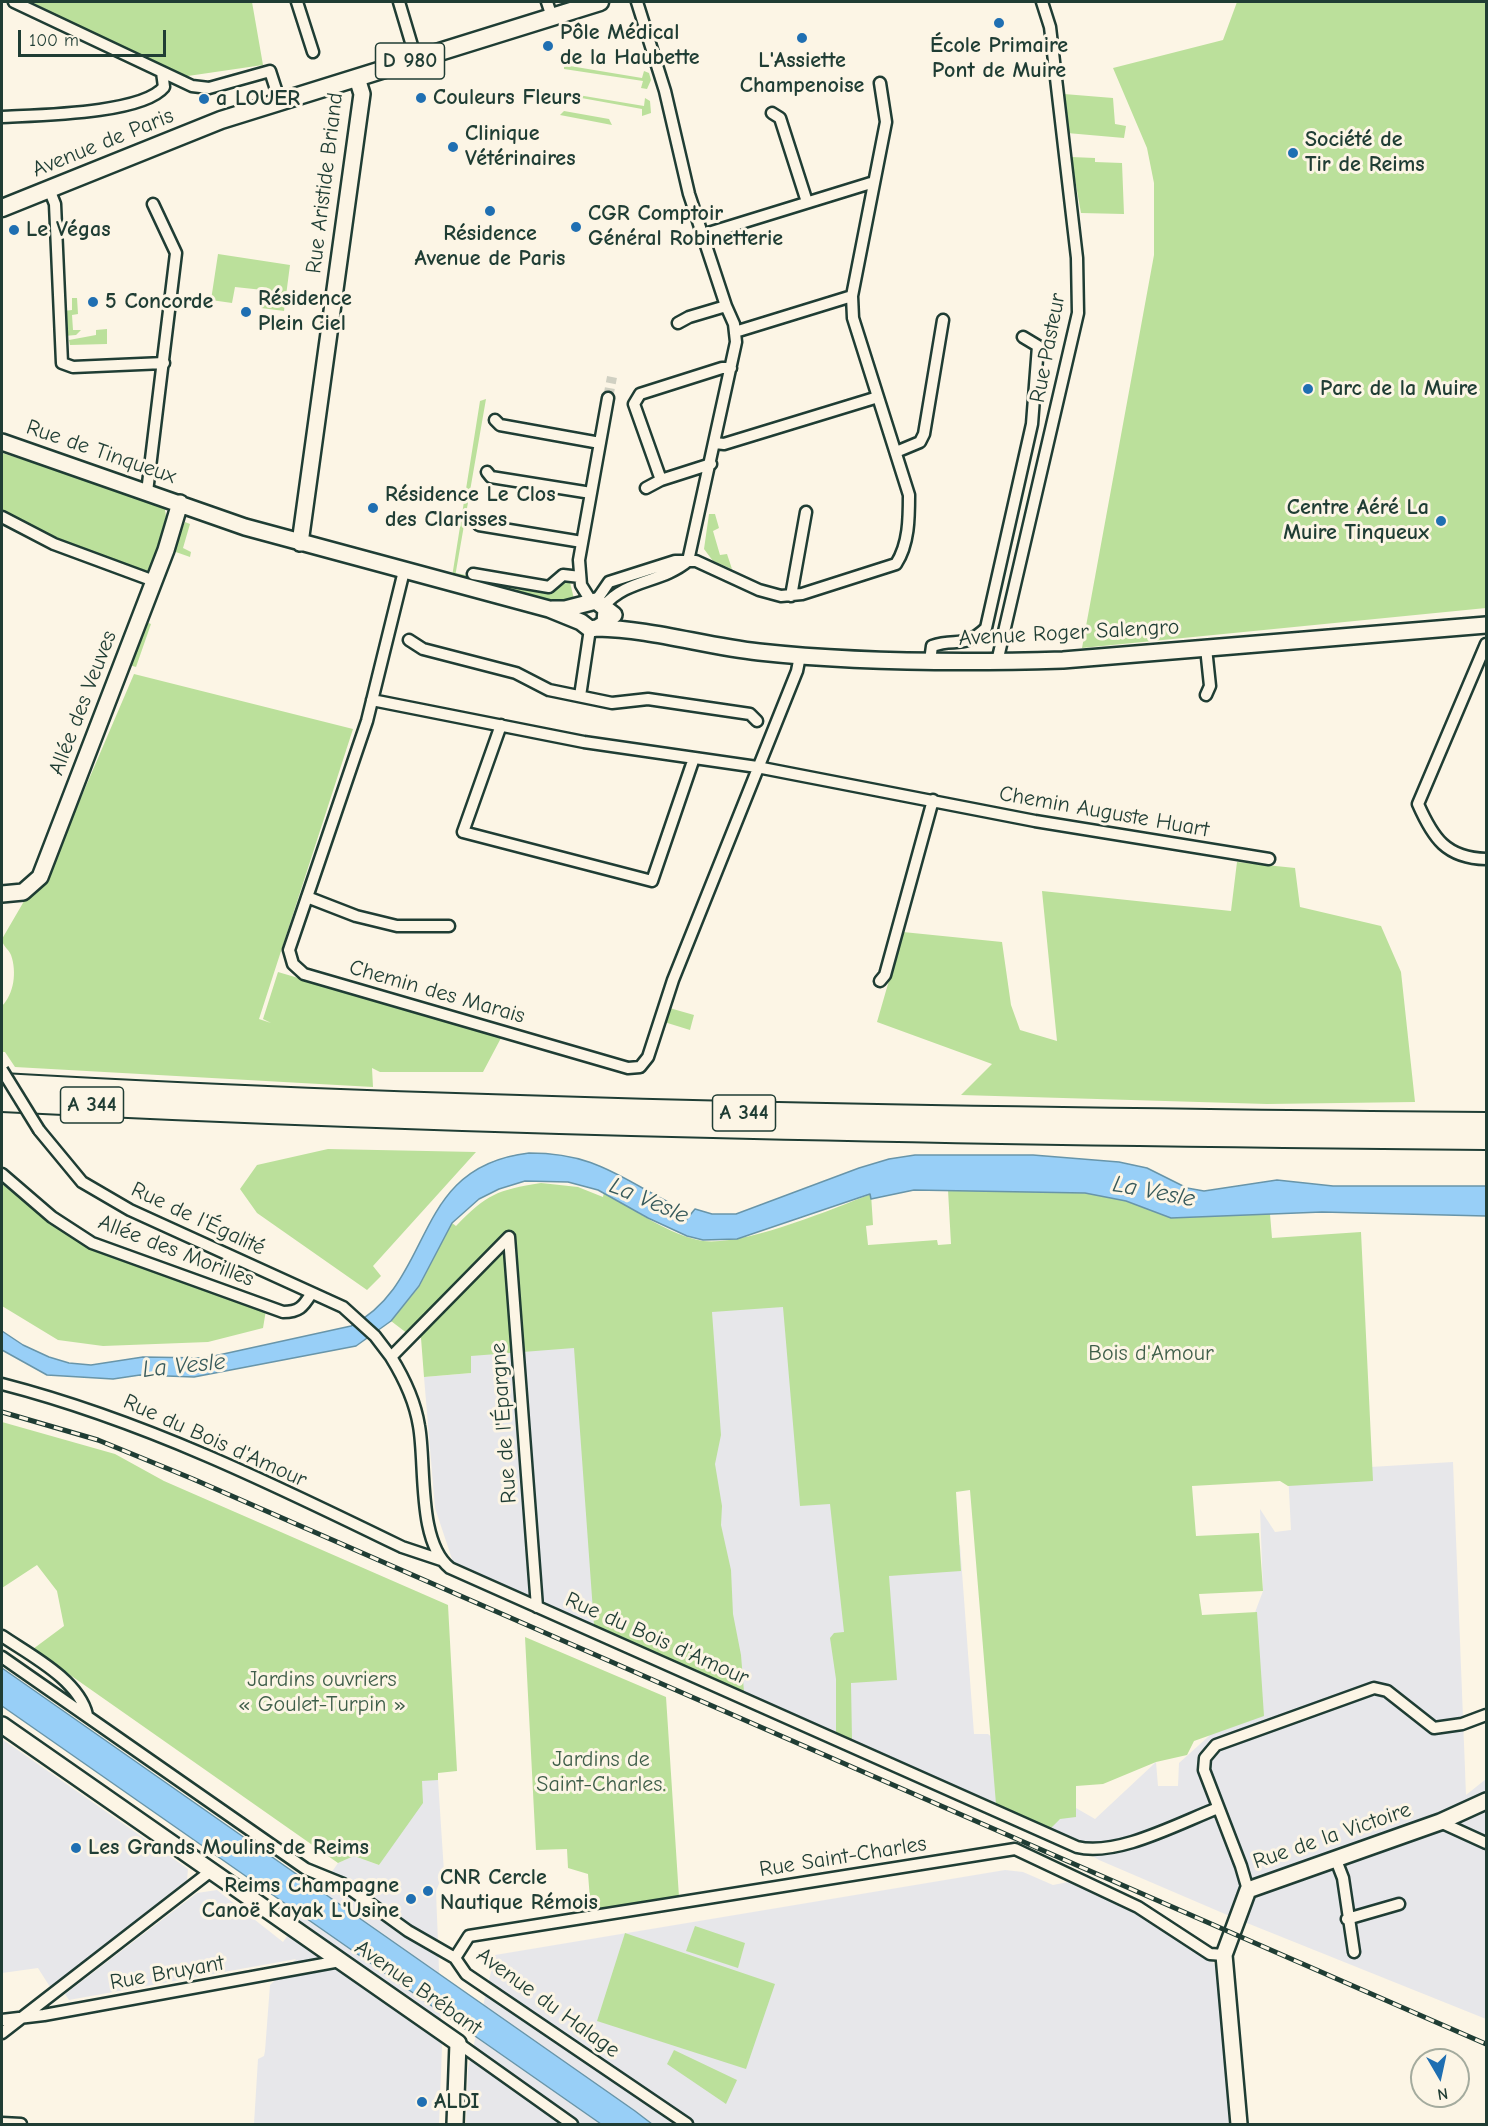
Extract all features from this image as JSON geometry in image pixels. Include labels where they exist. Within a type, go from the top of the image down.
[{"type":"highway","name":"A 344","points":[[2,1084],[590,1109],[978,1118],[1486,1123]]},
{"type":"highway","name":"A 344","points":[[2,1101],[584,1125],[989,1135],[1486,1139]]},
{"type":"main road","name":"D 980","points":[[280,102],[416,59],[549,9],[600,2]]},
{"type":"main road","name":"Avenue de Paris","points":[[2,208],[221,120],[280,102]]},
{"type":"street","points":[[14,2],[192,86],[209,88],[270,71],[280,102]]},
{"type":"street","points":[[297,2],[314,52]]},
{"type":"street","points":[[399,2],[416,59]]},
{"type":"street","points":[[580,696],[589,626],[579,613],[615,592],[678,570],[688,561],[736,342],[735,332],[702,235],[678,154],[665,91],[637,2]]},
{"type":"street","name":"Rue Pasteur","points":[[997,662],[1078,313],[1080,290],[1050,27],[1042,2]]},
{"type":"street","points":[[2,117],[80,113],[150,99],[164,87],[162,72]]},
{"type":"street","name":"Rue Aristide Briand","points":[[301,536],[362,94],[357,78]]},
{"type":"street","points":[[688,561],[696,561],[759,590],[791,596],[896,564],[903,552],[909,514],[909,495],[853,318],[852,296],[886,122],[880,83]]},
{"type":"street","points":[[772,112],[780,118],[807,202]]},
{"type":"street","points":[[702,235],[874,182]]},
{"type":"street","points":[[49,189],[55,204],[62,363],[73,367],[164,363]]},
{"type":"street","points":[[147,492],[176,253],[153,204]]},
{"type":"street","points":[[735,332],[852,296]]},
{"type":"street","points":[[678,323],[689,317],[726,306]]},
{"type":"street","points":[[896,452],[920,442],[924,434],[943,320]]},
{"type":"street","points":[[930,662],[932,646],[940,643],[964,643],[986,627],[1032,424],[1038,346],[1023,337]]},
{"type":"street","points":[[661,480],[634,404],[640,394],[722,368],[731,368]]},
{"type":"street","points":[[715,443],[724,444],[878,397]]},
{"type":"street","points":[[589,626],[607,619],[581,585],[580,577],[582,542],[608,399]]},
{"type":"street","points":[[495,420],[500,425],[600,443]]},
{"type":"street","name":"Rue de Tinqueux","points":[[2,442],[183,504]]},
{"type":"street","points":[[646,488],[661,480],[711,464]]},
{"type":"street","points":[[487,472],[491,477],[591,493]]},
{"type":"street","name":"Avenue Roger Salengro","points":[[183,504],[245,527],[301,536],[405,571],[549,609],[589,626],[654,633],[704,644],[800,656],[930,662],[1063,660],[1486,625]]},
{"type":"street","name":"Allée des Veuves","points":[[2,894],[23,892],[40,877],[183,504]]},
{"type":"street","points":[[791,596],[806,512]]},
{"type":"street","points":[[2,517],[54,544],[154,581]]},
{"type":"street","points":[[477,522],[479,525],[582,542]]},
{"type":"street","name":"Chemin des Marais","points":[[405,571],[372,700],[289,950],[293,964],[304,974],[628,1068],[640,1067],[648,1057],[673,980],[757,767]]},
{"type":"street","points":[[473,574],[549,587],[563,575],[580,577]]},
{"type":"street","name":"Avenue Roger Salengro","points":[[549,609],[596,604],[622,621],[654,633]]},
{"type":"street","points":[[409,640],[423,649],[516,673],[549,690],[612,703],[648,699],[750,714],[757,721]]},
{"type":"street","points":[[1486,644],[1418,804],[1427,825],[1439,843],[1454,854],[1486,859]]},
{"type":"street","points":[[1206,648],[1210,686],[1206,694]]},
{"type":"street","points":[[372,700],[584,742],[757,767],[797,671],[800,656]]},
{"type":"street","points":[[501,725],[463,832],[651,881],[694,758]]},
{"type":"street","name":"Chemin Auguste Huart","points":[[757,767],[1035,821],[1269,859]]},
{"type":"street","points":[[880,981],[885,975],[933,800]]},
{"type":"street","points":[[308,897],[356,916],[397,926],[449,926]]},
{"type":"street","name":"Rue de l'Égalité","points":[[2,1070],[39,1130],[67,1167],[96,1191],[130,1210],[343,1307],[375,1336],[391,1357]]},
{"type":"street","name":"Allée des Morilles","points":[[2,1174],[52,1216],[92,1243],[283,1312],[295,1312],[303,1307],[311,1294]]},
{"type":"street","name":"Rue de l'Épargne","points":[[391,1357],[509,1237],[537,1607]]},
{"type":"street","points":[[391,1357],[408,1390],[419,1425],[429,1524],[441,1560]]},
{"type":"street","name":"Rue du Bois d'Amour","points":[[2,1384],[115,1418],[185,1447],[402,1547],[441,1560],[458,1573],[1077,1847],[1094,1850],[1120,1846],[1218,1808]]},
{"type":"street","name":"Avenue du Halage","points":[[2,1636],[68,1683],[85,1707],[87,1715]]},
{"type":"street","name":"Avenue du Halage","points":[[2,1657],[306,1869],[343,1884],[426,1944],[450,1958],[466,1974],[687,2124]]},
{"type":"street","points":[[1248,1890],[1204,1770],[1205,1758],[1216,1745],[1374,1688],[1387,1691],[1434,1728],[1462,1724],[1486,1715]]},
{"type":"street","name":"Avenue Brébant","points":[[2,1725],[572,2124]]},
{"type":"street","name":"Rue de la Victoire","points":[[1239,2124],[1224,1955],[1248,1890],[1440,1822],[1486,1802]]},
{"type":"street","points":[[1440,1822],[1486,1843]]},
{"type":"street","name":"Rue Saint-Charles","points":[[450,1958],[469,1936],[1015,1849],[1138,1906],[1210,1953],[1224,1955]]},
{"type":"street","points":[[1336,1860],[1343,1878],[1347,1918],[1354,1952]]},
{"type":"street","points":[[2,2033],[211,1871]]},
{"type":"street","points":[[1347,1918],[1399,1904]]},
{"type":"street","name":"Rue Bruyant","points":[[2,2020],[44,2015],[340,1961]]},
{"type":"street","points":[[454,2124],[458,2043]]},
{"type":"street","points":[[2,2123],[21,2124]]},
{"type":"shaded area","points":[[708,1297],[786,1305],[887,1496],[890,1550],[960,1545],[974,1734],[988,1734],[1076,1808],[1095,1819],[1156,1762],[1158,1786],[1178,1786],[1179,1763],[1209,1736],[1263,1591],[1260,1509],[1275,1532],[1291,1530],[1288,1472],[1453,1462],[1466,1795],[1486,1779],[1486,2019],[1232,1917],[1099,1860],[1050,1829],[996,1804],[453,1562],[435,1508],[424,1377],[471,1373],[470,1356]]},
{"type":"shaded area","points":[[2,1739],[188,1869],[187,1880],[50,1987],[38,1968],[2,1973]]},
{"type":"shaded area","points":[[422,1780],[438,1780],[444,1872],[436,1891],[442,2047],[439,2124],[254,2124],[258,2059],[264,2056],[265,2051],[270,1985],[296,1959],[69,2000],[65,1994],[197,1893],[217,1890],[283,1942],[338,1863],[354,1856],[379,1865]]},
{"type":"shaded area","points":[[1005,1870],[1023,1872],[1053,1885],[1073,1881],[1149,1915],[1210,1958],[1217,1968],[1231,2124],[466,2124],[468,2069],[495,1955]]},
{"type":"green space","points":[[31,2],[252,2],[263,65],[181,77]]},
{"type":"green space","name":"Parc de la Muire","points":[[1237,2],[1486,2],[1486,608],[1082,648],[1154,255],[1154,183],[1147,148],[1113,68],[1223,40]]},
{"type":"green space","points":[[564,65],[642,78],[644,71],[649,73],[651,80],[647,89],[641,88],[643,81],[564,69]]},
{"type":"green space","points":[[566,93],[644,106],[645,98],[650,101],[651,113],[642,116],[642,109],[565,95]]},
{"type":"green space","points":[[1064,94],[1113,98],[1115,124],[1126,126],[1124,138],[1067,133]]},
{"type":"green space","points":[[564,111],[609,119],[612,125],[560,115]]},
{"type":"green space","points":[[1071,157],[1095,158],[1095,162],[1122,163],[1124,214],[1081,213]]},
{"type":"green space","points":[[218,254],[290,265],[284,311],[261,308],[263,290],[235,287],[232,303],[211,300]]},
{"type":"green space","points":[[72,298],[77,298],[78,314],[72,315],[73,330],[81,330],[76,335],[64,336],[63,311],[72,310]]},
{"type":"green space","points":[[107,329],[107,344],[70,345],[69,340],[96,335],[96,330]]},
{"type":"green space","points":[[486,399],[455,577],[452,577],[480,401]]},
{"type":"green space","points":[[2,453],[164,504],[166,516],[150,573],[91,556],[2,514]]},
{"type":"green space","points":[[709,514],[715,514],[719,528],[713,531],[720,555],[727,554],[732,569],[713,561],[704,549]]},
{"type":"green space","points":[[185,522],[190,524],[183,548],[191,552],[190,557],[173,551]]},
{"type":"green space","points":[[456,573],[544,592],[552,590],[558,582],[569,578],[574,599],[560,604],[457,577]]},
{"type":"green space","points":[[146,622],[151,624],[136,667],[129,665]]},
{"type":"green space","points":[[134,674],[353,729],[259,1019],[271,1023],[263,1019],[278,972],[501,1038],[483,1072],[380,1072],[372,1068],[373,1087],[15,1067],[5,1052],[2,1052],[2,1006],[12,989],[14,975],[11,955],[2,939],[27,896],[44,884]]},
{"type":"green space","points":[[1237,862],[1295,868],[1300,907],[1381,926],[1401,972],[1415,1102],[1267,1104],[961,1095],[992,1064],[877,1022],[903,932],[1002,942],[1011,1005],[1020,1030],[1057,1041],[1042,891],[1231,911]]},
{"type":"green space","points":[[666,1007],[694,1015],[690,1030],[661,1021]]},
{"type":"green space","points":[[328,1149],[476,1152],[373,1266],[381,1276],[367,1290],[257,1213],[240,1189],[257,1165]]},
{"type":"green space","name":"Bois d'Amour","points":[[541,1183],[578,1187],[603,1197],[604,1192],[665,1228],[703,1241],[720,1241],[763,1233],[871,1194],[873,1225],[866,1226],[868,1245],[937,1240],[938,1245],[951,1244],[948,1190],[1086,1193],[1126,1201],[1172,1218],[1270,1214],[1272,1238],[1361,1232],[1373,1481],[1288,1486],[1280,1481],[1192,1486],[1196,1536],[1259,1533],[1263,1591],[1199,1594],[1202,1615],[1257,1612],[1264,1716],[1194,1741],[1187,1755],[1156,1762],[1103,1784],[1076,1786],[1076,1817],[1060,1819],[1050,1829],[996,1804],[970,1490],[956,1492],[961,1571],[889,1576],[897,1680],[851,1683],[852,1740],[836,1732],[836,1679],[830,1638],[834,1633],[844,1632],[830,1504],[800,1506],[783,1307],[712,1312],[721,1435],[715,1464],[722,1506],[721,1525],[731,1570],[733,1614],[741,1655],[744,1692],[594,1625],[574,1348],[471,1356],[471,1373],[424,1377],[421,1338],[408,1334],[391,1321],[419,1287],[452,1223],[456,1226],[476,1207],[494,1195],[514,1188]]},
{"type":"green space","points":[[2,1184],[85,1243],[118,1258],[266,1310],[263,1328],[208,1342],[103,1346],[58,1340],[2,1306]]},
{"type":"green space","name":"Jardins ouvriers « Goulet-Turpin »","points":[[2,1422],[115,1454],[164,1481],[448,1605],[457,1771],[438,1773],[438,1780],[422,1781],[423,1803],[379,1865],[354,1856],[338,1863],[33,1649],[64,1626],[57,1591],[37,1565],[2,1588]]},
{"type":"green space","name":"Jardins de Saint-Charles.","points":[[525,1637],[666,1697],[679,1897],[591,1912],[588,1874],[568,1868],[567,1849],[536,1850]]},
{"type":"green space","points":[[695,1926],[745,1943],[738,1968],[686,1951]]},
{"type":"green space","points":[[625,1933],[775,1984],[746,2069],[597,2021]]},
{"type":"green space","points":[[674,2050],[737,2080],[726,2104],[667,2064]]},
{"type":"water","name":"La Vesle","points":[[529,1153],[562,1155],[590,1162],[668,1202],[686,1220],[695,1209],[712,1214],[736,1214],[859,1168],[889,1159],[915,1155],[1033,1155],[1119,1162],[1147,1168],[1187,1188],[1204,1191],[1277,1180],[1333,1186],[1486,1186],[1486,1216],[1322,1212],[1171,1218],[1126,1201],[1085,1193],[914,1190],[871,1199],[870,1194],[737,1239],[703,1240],[687,1236],[648,1218],[598,1190],[568,1182],[525,1181],[499,1189],[479,1199],[452,1223],[419,1286],[391,1321],[356,1346],[194,1377],[140,1375],[113,1379],[47,1375],[2,1350],[2,1331],[23,1345],[69,1363],[91,1365],[143,1357],[205,1358],[351,1326],[378,1306],[398,1282],[443,1202],[463,1180],[490,1163]]},
{"type":"water","points":[[2,1668],[652,2124],[601,2124],[2,1706]]},
{"type":"tunnel","points":[[608,398],[612,377]]},
{"type":"railway","points":[[2,1412],[98,1440],[193,1479],[1486,2044]]},
{"type":"place","name":"École Primaire Pont de Muire","points":[[999,23]]},
{"type":"place","name":"L'Assiette Champenoise","points":[[802,38]]},
{"type":"place","name":"Pôle Médical de la Haubette","points":[[548,46]]},
{"type":"place","name":"Couleurs Fleurs","points":[[421,98]]},
{"type":"place","name":"a LOUER","points":[[204,99]]},
{"type":"place","name":"Clinique Vétérinaires","points":[[453,147]]},
{"type":"place","name":"Société de Tir de Reims","points":[[1293,153]]},
{"type":"place","name":"Résidence Avenue de Paris","points":[[490,211]]},
{"type":"place","name":"CGR Comptoir Général Robinetterie","points":[[576,227]]},
{"type":"place","name":"Le Végas","points":[[14,230]]},
{"type":"place","name":"5 Concorde","points":[[93,302]]},
{"type":"place","name":"Résidence Plein Ciel","points":[[246,312]]},
{"type":"place","name":"Parc de la Muire","points":[[1308,389]]},
{"type":"place","name":"Résidence Le Clos des Clarisses","points":[[373,508]]},
{"type":"place","name":"Centre Aéré La Muire Tinqueux","points":[[1441,521]]},
{"type":"place","name":"Les Grands Moulins de Reims","points":[[76,1848]]},
{"type":"place","name":"CNR Cercle Nautique Rémois","points":[[428,1891]]},
{"type":"place","name":"Reims Champagne Canoë Kayak L'Usine","points":[[411,1899]]},
{"type":"place","name":"ALDI","points":[[422,2102]]}]
